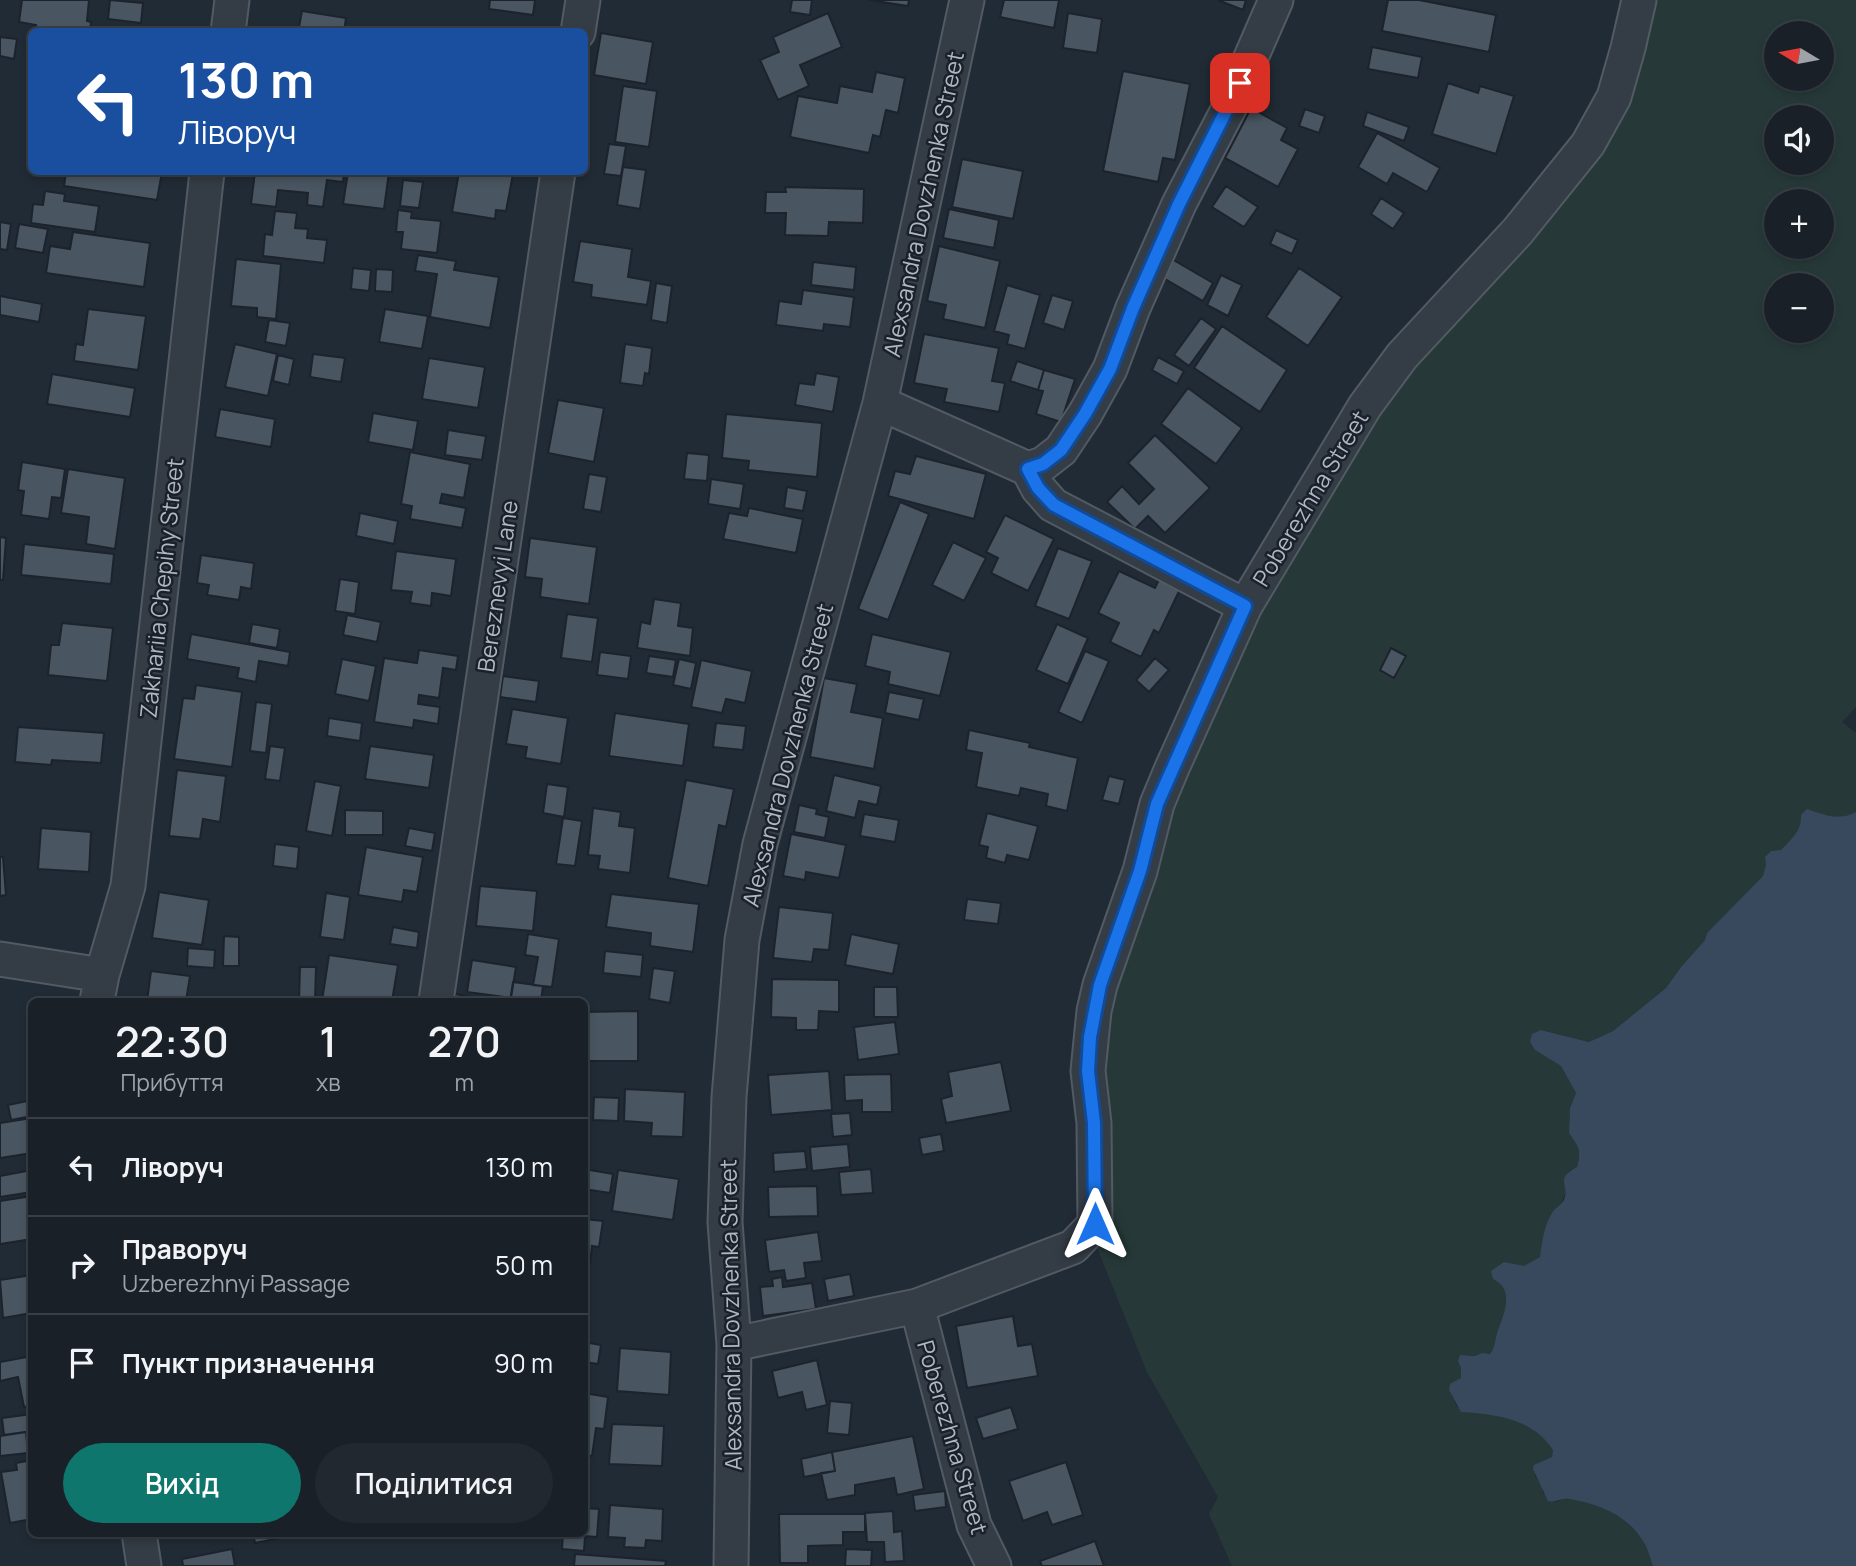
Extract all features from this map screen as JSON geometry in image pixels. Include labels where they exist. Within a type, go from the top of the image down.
[{"type":"street","points":[[228,28],[232,0]]},
{"type":"street","points":[[579,28],[583,0]]},
{"type":"street","name":"Alexsandra Dovzhenka Street","points":[[730,1566],[734,1345],[726,1222],[729,1097],[742,940],[760,844],[880,403],[967,0]]},
{"type":"street","points":[[1028,469],[1043,464],[1061,450],[1110,369],[1133,308],[1179,204],[1229,108],[1276,0]]},
{"type":"street","name":"Poberezhna Street","points":[[994,1566],[974,1525],[917,1306],[1073,1247],[1095,1224],[1094,1123],[1088,1071],[1090,1037],[1100,985],[1140,871],[1157,804],[1245,606],[1365,406],[1402,356],[1518,231],[1588,144],[1615,97],[1639,0]]},
{"type":"street","name":"Zakhariia Chepihy Street","points":[[99,988],[128,886],[207,175]]},
{"type":"street","name":"Bereznevyi Lane","points":[[436,998],[558,175]]},
{"type":"street","points":[[880,403],[1028,469],[1038,488],[1054,505],[1245,606]]},
{"type":"street","points":[[0,959],[99,988]]},
{"type":"street","points":[[734,1345],[917,1306]]},
{"type":"street","points":[[140,1537],[144,1566]]},
{"type":"green space","points":[[1651,0],[1856,0],[1856,707],[1842,722],[1856,733],[1856,812],[1838,817],[1807,810],[1795,836],[1781,850],[1771,851],[1763,876],[1707,933],[1705,940],[1666,988],[1613,1031],[1589,1042],[1542,1030],[1532,1034],[1535,1050],[1561,1066],[1576,1093],[1570,1108],[1569,1133],[1578,1148],[1577,1167],[1569,1171],[1564,1196],[1557,1207],[1540,1257],[1524,1267],[1505,1262],[1493,1279],[1504,1290],[1506,1303],[1492,1351],[1490,1354],[1468,1355],[1458,1361],[1461,1378],[1449,1389],[1457,1407],[1510,1418],[1539,1434],[1554,1450],[1552,1457],[1539,1463],[1535,1476],[1543,1493],[1555,1502],[1578,1500],[1604,1508],[1616,1515],[1643,1540],[1653,1566],[1232,1566],[1209,1514],[1218,1497],[1147,1372],[1096,1245],[1098,1034],[1190,741],[1336,462],[1522,231]]},
{"type":"water","points":[[1807,809],[1838,817],[1856,812],[1856,1566],[1653,1566],[1643,1541],[1620,1517],[1580,1501],[1548,1501],[1533,1469],[1534,1465],[1552,1457],[1553,1450],[1535,1431],[1513,1420],[1461,1412],[1449,1390],[1450,1384],[1461,1378],[1458,1361],[1460,1355],[1490,1354],[1494,1346],[1506,1296],[1500,1284],[1493,1279],[1491,1271],[1504,1262],[1524,1266],[1540,1257],[1547,1223],[1553,1211],[1564,1200],[1564,1179],[1577,1167],[1578,1148],[1569,1133],[1570,1108],[1576,1093],[1561,1066],[1535,1050],[1530,1042],[1532,1034],[1541,1030],[1589,1042],[1613,1031],[1666,988],[1705,940],[1707,933],[1763,876],[1765,857],[1771,851],[1781,850],[1792,838],[1800,825],[1801,815]]},
{"type":"building","points":[[22,0],[89,0],[87,21],[91,22],[90,28],[36,28],[36,25],[19,22]]},
{"type":"building","points":[[110,0],[143,3],[141,23],[108,19]]},
{"type":"building","points":[[490,0],[535,0],[533,15],[489,9]]},
{"type":"building","points":[[792,0],[812,0],[810,15],[790,12]]},
{"type":"building","points":[[869,0],[909,0],[908,6]]},
{"type":"building","points":[[1004,0],[1059,0],[1054,28],[1000,17]]},
{"type":"building","points":[[1218,0],[1246,0],[1243,10]]},
{"type":"building","points":[[1388,0],[1419,0],[1496,15],[1489,52],[1382,31]]},
{"type":"building","points":[[302,11],[346,18],[345,28],[299,28]]},
{"type":"building","points":[[828,13],[842,47],[800,65],[809,86],[778,100],[760,60],[779,52],[773,37]]},
{"type":"building","points":[[1068,13],[1102,19],[1097,53],[1063,48]]},
{"type":"building","points":[[601,33],[653,42],[646,84],[594,75]]},
{"type":"building","points":[[0,37],[17,39],[14,59],[0,56]]},
{"type":"building","points":[[1372,47],[1422,57],[1418,78],[1368,69]]},
{"type":"building","points":[[1123,71],[1190,84],[1175,160],[1163,158],[1158,182],[1103,171]]},
{"type":"building","points":[[876,72],[905,78],[898,113],[886,110],[880,137],[873,135],[869,153],[790,137],[798,96],[837,103],[840,86],[872,92]]},
{"type":"building","points":[[1448,83],[1478,93],[1480,86],[1514,96],[1496,154],[1432,134]]},
{"type":"building","points":[[623,86],[657,91],[649,147],[615,142]]},
{"type":"building","points":[[1251,108],[1287,128],[1281,140],[1298,149],[1278,187],[1225,158]]},
{"type":"building","points":[[1305,109],[1325,116],[1319,133],[1299,126]]},
{"type":"building","points":[[1367,112],[1409,127],[1404,141],[1363,126]]},
{"type":"building","points":[[1377,133],[1440,168],[1427,192],[1393,173],[1387,184],[1358,167]]},
{"type":"building","points":[[609,144],[626,146],[621,176],[604,174]]},
{"type":"building","points":[[962,159],[1023,171],[1013,219],[952,207]]},
{"type":"building","points":[[623,167],[646,170],[640,209],[617,205]]},
{"type":"building","points":[[66,175],[161,175],[157,200],[64,186]]},
{"type":"building","points":[[255,175],[344,175],[343,182],[327,180],[323,207],[307,205],[308,193],[278,190],[276,207],[251,204]]},
{"type":"building","points":[[348,175],[389,175],[384,209],[343,204]]},
{"type":"building","points":[[458,175],[513,175],[506,211],[496,210],[495,219],[452,212]]},
{"type":"building","points":[[403,180],[423,182],[419,208],[400,206]]},
{"type":"building","points":[[1226,186],[1258,207],[1244,227],[1212,207]]},
{"type":"building","points":[[785,187],[864,189],[863,223],[829,222],[828,236],[785,235],[786,213],[765,213],[766,192],[786,192]]},
{"type":"building","points":[[45,191],[65,194],[64,201],[99,206],[95,232],[31,223],[33,204],[43,205]]},
{"type":"building","points":[[1381,198],[1404,213],[1393,229],[1371,214]]},
{"type":"building","points":[[949,209],[999,220],[994,248],[943,238]]},
{"type":"building","points":[[398,210],[412,212],[411,218],[441,221],[437,253],[401,249],[403,232],[396,232]]},
{"type":"building","points":[[275,211],[297,213],[295,228],[308,229],[307,238],[327,240],[324,263],[263,256],[265,234],[272,235]]},
{"type":"building","points":[[0,222],[11,224],[7,250],[0,249]]},
{"type":"building","points":[[19,224],[48,229],[43,253],[15,248]]},
{"type":"building","points":[[1276,230],[1298,240],[1292,254],[1270,244]]},
{"type":"building","points":[[73,232],[150,243],[144,287],[46,273],[50,246],[70,249]]},
{"type":"building","points":[[580,241],[632,249],[628,277],[651,281],[647,305],[591,297],[592,285],[573,282]]},
{"type":"building","points":[[939,246],[1000,261],[985,328],[943,319],[946,305],[927,301]]},
{"type":"building","points":[[418,255],[456,261],[454,270],[499,277],[490,328],[430,317],[437,274],[415,271]]},
{"type":"building","points":[[1170,258],[1213,283],[1203,301],[1160,276]]},
{"type":"building","points":[[236,259],[281,264],[276,319],[257,317],[257,308],[231,306]]},
{"type":"building","points":[[813,262],[856,267],[854,290],[811,285]]},
{"type":"building","points":[[353,268],[371,270],[369,291],[351,289]]},
{"type":"building","points":[[1299,268],[1342,297],[1308,346],[1266,317]]},
{"type":"building","points":[[376,269],[393,270],[392,292],[375,291]]},
{"type":"building","points":[[1221,275],[1242,285],[1228,316],[1207,305]]},
{"type":"building","points":[[656,283],[672,286],[667,323],[651,320]]},
{"type":"building","points":[[1007,285],[1040,295],[1025,349],[1007,344],[1009,335],[994,331]]},
{"type":"building","points":[[803,290],[854,297],[850,327],[824,324],[823,331],[776,325],[779,301],[801,304]]},
{"type":"building","points":[[1052,295],[1073,301],[1064,330],[1043,323]]},
{"type":"building","points":[[0,296],[42,304],[39,322],[0,315]]},
{"type":"building","points":[[88,309],[146,316],[138,370],[74,361],[76,344],[83,345]]},
{"type":"building","points":[[385,309],[428,316],[422,349],[379,342]]},
{"type":"building","points":[[1201,318],[1216,329],[1189,366],[1174,355]]},
{"type":"building","points":[[269,320],[290,323],[286,346],[265,342]]},
{"type":"building","points":[[1222,326],[1287,370],[1260,412],[1194,368]]},
{"type":"building","points":[[924,334],[999,348],[992,381],[1005,383],[999,412],[944,402],[947,389],[914,383]]},
{"type":"building","points":[[235,344],[277,354],[268,396],[225,387]]},
{"type":"building","points":[[625,344],[652,348],[649,374],[645,373],[643,386],[620,383]]},
{"type":"building","points":[[313,354],[345,358],[341,382],[310,377]]},
{"type":"building","points":[[278,355],[294,359],[289,385],[273,381]]},
{"type":"building","points":[[1158,357],[1184,371],[1177,384],[1152,370]]},
{"type":"building","points":[[429,358],[485,367],[478,408],[422,399]]},
{"type":"building","points":[[1017,361],[1044,370],[1038,390],[1010,381]]},
{"type":"building","points":[[1044,370],[1075,379],[1061,422],[1036,414],[1043,391],[1038,390]]},
{"type":"building","points":[[816,373],[839,377],[833,412],[795,405],[799,383],[814,385]]},
{"type":"building","points":[[52,374],[135,388],[130,417],[47,404]]},
{"type":"building","points":[[1188,388],[1242,428],[1216,464],[1161,424]]},
{"type":"building","points":[[558,400],[604,408],[594,462],[548,453]]},
{"type":"building","points":[[220,409],[275,419],[271,447],[215,437]]},
{"type":"building","points":[[373,413],[418,421],[413,450],[368,442]]},
{"type":"building","points":[[726,414],[822,423],[817,477],[748,470],[749,461],[722,458]]},
{"type":"building","points":[[448,430],[486,436],[482,460],[445,455]]},
{"type":"building","points":[[1155,435],[1210,488],[1165,533],[1148,516],[1135,529],[1107,502],[1122,486],[1139,504],[1154,489],[1128,463]]},
{"type":"building","points":[[410,452],[470,464],[464,498],[442,494],[440,503],[466,508],[462,528],[410,519],[412,506],[401,504]]},
{"type":"building","points":[[687,453],[709,455],[707,481],[684,479]]},
{"type":"building","points":[[916,456],[986,474],[974,519],[888,496],[895,471],[910,474]]},
{"type":"building","points":[[22,462],[65,469],[61,498],[52,497],[49,519],[21,515],[24,491],[18,490]]},
{"type":"building","points":[[68,469],[125,478],[115,549],[86,544],[89,517],[61,513]]},
{"type":"building","points":[[589,474],[607,477],[601,512],[583,509]]},
{"type":"building","points":[[711,479],[744,484],[740,509],[708,504]]},
{"type":"building","points":[[787,487],[807,491],[803,511],[784,508]]},
{"type":"building","points":[[900,502],[929,514],[888,620],[858,609]]},
{"type":"building","points":[[749,508],[803,519],[796,553],[723,539],[729,513],[747,516]]},
{"type":"building","points":[[360,513],[398,521],[394,544],[356,536]]},
{"type":"building","points":[[1005,515],[1054,539],[1028,591],[991,573],[998,558],[986,552]]},
{"type":"building","points":[[0,537],[6,538],[3,580],[0,580]]},
{"type":"building","points":[[530,538],[597,547],[589,604],[540,597],[542,579],[525,577]]},
{"type":"building","points":[[953,542],[986,558],[964,601],[932,585]]},
{"type":"building","points":[[24,544],[114,554],[111,584],[21,575]]},
{"type":"building","points":[[1058,548],[1092,561],[1069,619],[1035,606]]},
{"type":"building","points":[[396,551],[456,559],[451,596],[432,593],[431,606],[410,603],[412,592],[391,590]]},
{"type":"building","points":[[201,555],[254,563],[251,589],[241,587],[239,600],[207,595],[209,585],[197,583]]},
{"type":"building","points":[[1119,571],[1155,588],[1161,575],[1182,585],[1159,633],[1154,630],[1141,657],[1110,642],[1119,623],[1098,613]]},
{"type":"building","points":[[340,579],[359,582],[355,614],[335,611]]},
{"type":"building","points":[[654,599],[681,603],[678,626],[693,628],[690,656],[637,648],[641,622],[650,624]]},
{"type":"building","points":[[567,614],[598,618],[592,662],[561,658]]},
{"type":"building","points":[[347,615],[381,622],[377,642],[343,635]]},
{"type":"building","points":[[62,623],[113,628],[107,681],[48,675],[51,645],[59,645]]},
{"type":"building","points":[[252,624],[280,629],[277,648],[249,643]]},
{"type":"building","points":[[1057,624],[1088,638],[1068,684],[1036,670]]},
{"type":"building","points":[[191,634],[290,652],[288,666],[259,661],[256,682],[237,678],[239,668],[187,659]]},
{"type":"building","points":[[872,634],[951,652],[940,696],[888,684],[890,672],[865,666]]},
{"type":"building","points":[[1391,648],[1406,656],[1394,678],[1380,670]]},
{"type":"building","points":[[419,650],[458,656],[456,670],[443,668],[439,698],[419,695],[418,704],[440,707],[438,724],[414,720],[413,728],[374,722],[384,658],[417,663]]},
{"type":"building","points":[[1085,651],[1109,661],[1082,723],[1058,712]]},
{"type":"building","points":[[600,652],[631,656],[628,679],[597,675]]},
{"type":"building","points":[[649,656],[676,660],[673,677],[646,673]]},
{"type":"building","points":[[1155,658],[1169,670],[1149,692],[1136,680]]},
{"type":"building","points":[[342,659],[376,666],[369,701],[335,694]]},
{"type":"building","points":[[679,659],[696,663],[691,689],[673,685]]},
{"type":"building","points":[[701,660],[752,671],[745,703],[726,699],[722,713],[691,707]]},
{"type":"building","points":[[503,676],[539,681],[536,702],[500,697]]},
{"type":"building","points":[[824,678],[857,684],[851,712],[883,718],[874,769],[810,757]]},
{"type":"building","points":[[196,685],[242,692],[232,767],[174,759],[183,698],[194,699]]},
{"type":"building","points":[[889,692],[924,699],[919,720],[885,713]]},
{"type":"building","points":[[256,702],[272,704],[266,753],[250,751]]},
{"type":"building","points":[[512,709],[568,718],[561,764],[525,758],[527,747],[506,744]]},
{"type":"building","points":[[615,713],[689,724],[683,766],[609,756]]},
{"type":"building","points":[[329,718],[362,723],[360,741],[327,736]]},
{"type":"building","points":[[716,723],[746,726],[743,750],[713,747]]},
{"type":"building","points":[[18,727],[104,733],[101,763],[52,760],[51,765],[15,762]]},
{"type":"building","points":[[969,730],[1030,743],[1029,747],[1078,758],[1067,811],[1046,806],[1048,794],[1021,788],[1019,796],[976,787],[982,753],[966,750]]},
{"type":"building","points":[[270,746],[285,748],[280,781],[265,779]]},
{"type":"building","points":[[370,746],[434,755],[429,788],[365,779]]},
{"type":"building","points":[[177,770],[226,776],[220,822],[203,819],[200,839],[169,836]]},
{"type":"building","points":[[834,775],[881,786],[877,805],[859,801],[855,818],[826,811]]},
{"type":"building","points":[[1109,776],[1125,780],[1119,804],[1102,800]]},
{"type":"building","points":[[686,780],[734,789],[726,827],[719,825],[708,886],[668,878]]},
{"type":"building","points":[[315,781],[341,786],[332,836],[306,831]]},
{"type":"building","points":[[547,784],[568,787],[564,817],[543,813]]},
{"type":"building","points":[[799,805],[817,809],[816,814],[829,817],[825,838],[794,832]]},
{"type":"building","points":[[593,808],[621,812],[619,826],[635,828],[630,873],[598,869],[600,856],[588,855]]},
{"type":"building","points":[[345,810],[383,811],[383,835],[345,835]]},
{"type":"building","points":[[987,813],[1038,826],[1029,860],[1007,855],[1005,863],[986,858],[988,847],[979,845]]},
{"type":"building","points":[[864,814],[899,820],[895,842],[860,836]]},
{"type":"building","points":[[563,818],[582,821],[575,866],[556,864]]},
{"type":"building","points":[[41,828],[91,832],[89,872],[38,869]]},
{"type":"building","points":[[409,828],[435,833],[432,851],[405,846]]},
{"type":"building","points":[[791,834],[846,845],[839,878],[806,872],[805,880],[783,876]]},
{"type":"building","points":[[275,844],[299,847],[297,869],[273,866]]},
{"type":"building","points":[[366,847],[423,857],[417,892],[404,890],[402,902],[358,895]]},
{"type":"building","points":[[0,857],[3,857],[6,895],[0,896]]},
{"type":"building","points":[[480,886],[537,891],[533,931],[476,926]]},
{"type":"building","points":[[159,892],[209,900],[202,945],[152,938]]},
{"type":"building","points":[[326,893],[350,897],[344,940],[320,937]]},
{"type":"building","points":[[611,894],[699,904],[693,952],[650,946],[651,933],[606,927]]},
{"type":"building","points":[[967,899],[1001,903],[998,924],[964,920]]},
{"type":"building","points":[[779,907],[833,913],[829,950],[814,949],[812,962],[773,958]]},
{"type":"building","points":[[393,927],[419,932],[417,948],[390,944]]},
{"type":"building","points":[[528,934],[559,939],[552,987],[533,985],[538,957],[525,955]]},
{"type":"building","points":[[851,934],[899,944],[893,974],[845,965]]},
{"type":"building","points":[[224,936],[239,937],[239,966],[223,966]]},
{"type":"building","points":[[188,948],[215,950],[214,968],[187,966]]},
{"type":"building","points":[[605,951],[643,955],[641,977],[603,973]]},
{"type":"building","points":[[329,955],[398,965],[392,998],[322,998]]},
{"type":"building","points":[[472,960],[516,967],[511,998],[467,992]]},
{"type":"building","points":[[300,967],[316,967],[315,998],[299,998]]},
{"type":"building","points":[[653,968],[675,971],[670,1003],[649,999]]},
{"type":"building","points":[[151,971],[190,976],[186,998],[147,998]]},
{"type":"building","points":[[772,979],[839,980],[839,1012],[819,1011],[818,1030],[796,1030],[796,1018],[771,1017]]},
{"type":"building","points":[[513,982],[543,986],[541,998],[510,998]]},
{"type":"building","points":[[874,987],[897,987],[898,1017],[874,1017]]},
{"type":"building","points":[[455,994],[477,998],[455,998]]},
{"type":"building","points":[[638,1011],[638,1061],[588,1061],[588,1012]]},
{"type":"building","points":[[895,1022],[899,1054],[858,1060],[854,1027]]},
{"type":"building","points":[[1001,1062],[1011,1111],[946,1123],[941,1099],[952,1096],[948,1072]]},
{"type":"building","points":[[829,1071],[832,1110],[771,1115],[768,1075]]},
{"type":"building","points":[[891,1074],[892,1112],[862,1112],[862,1100],[845,1101],[844,1075]]},
{"type":"building","points":[[625,1089],[685,1092],[683,1137],[651,1136],[652,1123],[624,1121]]},
{"type":"building","points":[[594,1097],[619,1098],[618,1121],[593,1120]]},
{"type":"building","points":[[28,1101],[28,1117],[11,1120],[8,1105]]},
{"type":"building","points":[[850,1113],[852,1135],[833,1137],[831,1114]]},
{"type":"building","points":[[28,1119],[28,1154],[0,1158],[0,1123]]},
{"type":"building","points":[[941,1134],[944,1151],[922,1155],[919,1138]]},
{"type":"building","points":[[848,1144],[850,1167],[812,1171],[810,1147]]},
{"type":"building","points":[[805,1151],[807,1169],[774,1172],[773,1153]]},
{"type":"building","points":[[871,1169],[873,1193],[841,1195],[839,1172]]},
{"type":"building","points":[[588,1170],[613,1174],[610,1193],[588,1190]]},
{"type":"building","points":[[618,1170],[679,1179],[673,1220],[612,1211]]},
{"type":"building","points":[[28,1171],[28,1193],[0,1197],[0,1176]]},
{"type":"building","points":[[817,1186],[818,1216],[769,1217],[768,1187]]},
{"type":"building","points":[[28,1197],[28,1240],[0,1244],[0,1201]]},
{"type":"building","points":[[588,1219],[603,1221],[599,1247],[592,1246],[590,1264]]},
{"type":"building","points":[[818,1232],[822,1261],[804,1263],[806,1278],[786,1281],[784,1270],[769,1272],[765,1240]]},
{"type":"building","points":[[850,1274],[854,1296],[828,1301],[824,1279]]},
{"type":"building","points":[[28,1276],[28,1314],[3,1318],[0,1280]]},
{"type":"building","points":[[782,1277],[783,1287],[812,1283],[816,1309],[763,1316],[760,1287],[773,1286],[772,1279]]},
{"type":"building","points":[[1013,1316],[1018,1346],[1032,1344],[1038,1376],[967,1388],[956,1326]]},
{"type":"building","points":[[588,1343],[601,1345],[598,1364],[588,1363]]},
{"type":"building","points":[[620,1348],[671,1352],[669,1395],[617,1391]]},
{"type":"building","points":[[28,1357],[28,1406],[24,1407],[18,1377],[0,1381],[0,1362]]},
{"type":"building","points":[[817,1360],[827,1405],[806,1410],[802,1392],[778,1398],[772,1371]]},
{"type":"building","points":[[588,1394],[608,1397],[604,1429],[596,1428],[592,1456],[588,1456]]},
{"type":"building","points":[[830,1401],[852,1403],[849,1435],[827,1433]]},
{"type":"building","points":[[1011,1407],[1018,1429],[983,1439],[976,1418]]},
{"type":"building","points":[[28,1415],[28,1432],[4,1435],[2,1418]]},
{"type":"building","points":[[612,1424],[664,1426],[662,1466],[609,1464]]},
{"type":"building","points":[[26,1432],[28,1453],[0,1456],[0,1436]]},
{"type":"building","points":[[913,1436],[924,1489],[897,1495],[894,1478],[855,1485],[855,1495],[827,1500],[821,1473],[835,1471],[832,1452]]},
{"type":"building","points":[[832,1452],[835,1471],[804,1477],[801,1459]]},
{"type":"building","points":[[28,1461],[28,1520],[10,1523],[1,1472],[17,1470],[16,1463]]},
{"type":"building","points":[[1066,1462],[1083,1515],[1052,1525],[1047,1512],[1023,1521],[1009,1481]]},
{"type":"building","points":[[945,1491],[946,1507],[915,1511],[913,1495]]},
{"type":"building","points":[[610,1505],[663,1509],[662,1541],[646,1540],[645,1548],[624,1547],[625,1538],[608,1537]]},
{"type":"building","points":[[588,1508],[599,1509],[597,1537],[588,1536]]},
{"type":"building","points":[[893,1511],[894,1532],[902,1531],[904,1561],[885,1562],[884,1542],[867,1542],[865,1513]]},
{"type":"building","points":[[779,1514],[865,1514],[865,1532],[843,1532],[843,1545],[808,1546],[808,1563],[780,1563]]},
{"type":"building","points":[[254,1537],[285,1537],[255,1543]]},
{"type":"building","points":[[563,1537],[585,1537],[584,1551],[562,1549]]},
{"type":"building","points":[[1095,1541],[1104,1566],[1042,1566],[1040,1561]]},
{"type":"building","points":[[232,1549],[235,1566],[183,1566],[182,1559]]},
{"type":"building","points":[[846,1549],[872,1550],[871,1566],[845,1566]]},
{"type":"building","points":[[575,1554],[666,1561],[665,1566],[574,1566]]},
{"type":"route","points":[[1095,1224],[1094,1123],[1088,1071],[1090,1037],[1100,985],[1140,871],[1157,804],[1245,606],[1054,505],[1038,488],[1028,469],[1043,464],[1061,450],[1110,369],[1133,308],[1179,204],[1240,83]]}]
